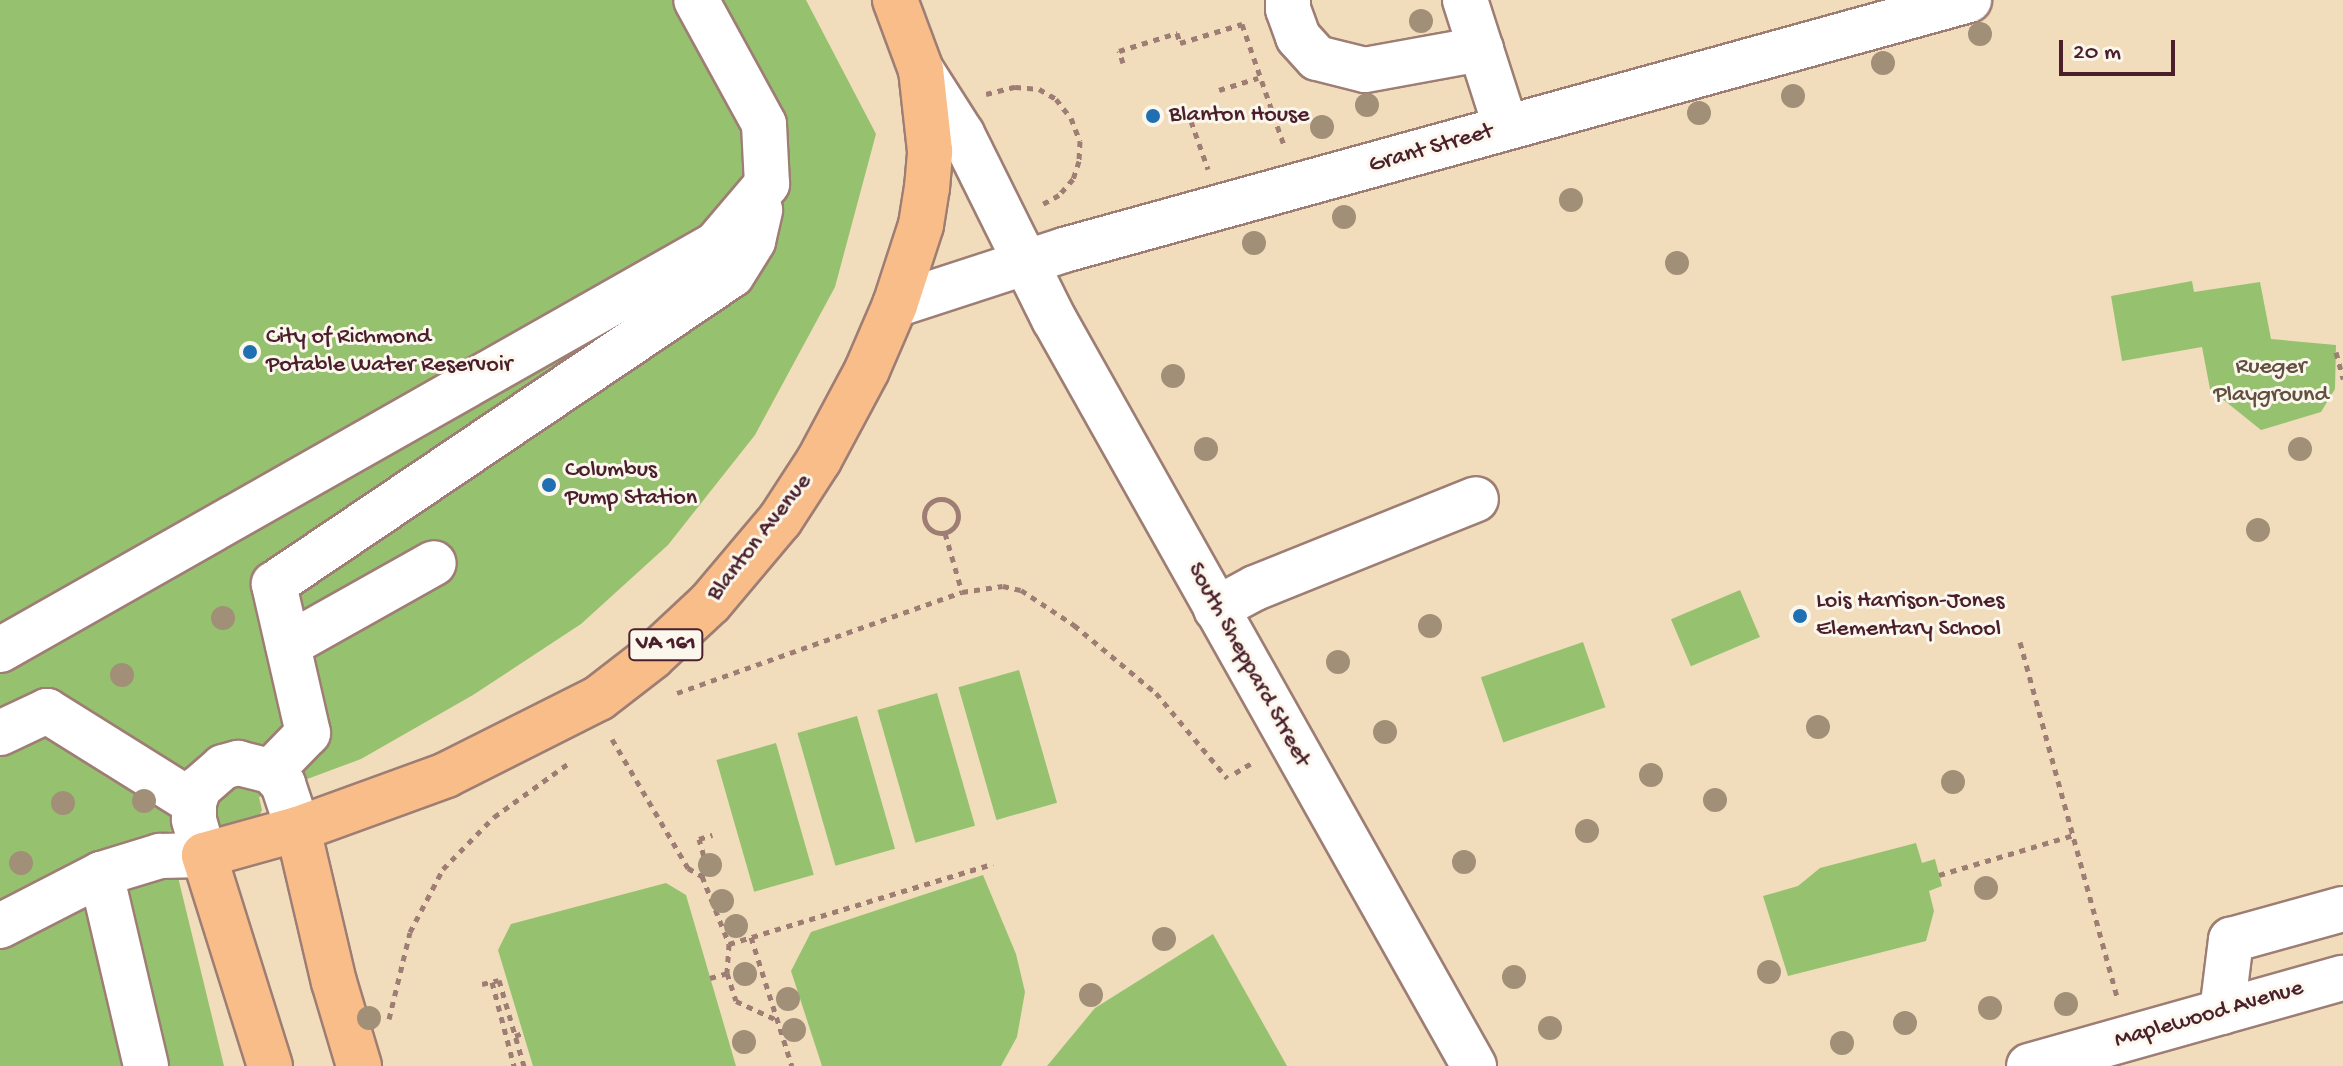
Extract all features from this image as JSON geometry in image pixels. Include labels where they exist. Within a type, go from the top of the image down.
[{"type":"main road","name":"Blanton Avenue","points":[[204,855],[298,829],[446,775],[561,719],[608,691],[670,642],[744,564],[804,485],[867,370],[895,305],[921,225],[930,151],[921,70],[895,0]]},
{"type":"main road","points":[[298,829],[334,982],[359,1066]]},
{"type":"main road","points":[[204,855],[270,1066]]},
{"type":"street","points":[[271,771],[308,733],[274,584],[732,275],[753,241],[767,184],[764,124],[696,0]]},
{"type":"street","points":[[1288,0],[1298,37],[1317,58],[1365,70],[1481,49]]},
{"type":"street","points":[[1465,0],[1506,128]]},
{"type":"street","name":"Grant Street","points":[[895,305],[1026,262],[1969,0]]},
{"type":"street","name":"Blanton Avenue","points":[[921,70],[962,134],[1026,262]]},
{"type":"street","points":[[0,650],[716,244],[767,184]]},
{"type":"street","name":"South Sheppard Street","points":[[1026,262],[1054,319],[1474,1066]]},
{"type":"street","points":[[1216,609],[1255,588],[1476,499]]},
{"type":"street","points":[[288,645],[434,563]]},
{"type":"street","points":[[0,733],[47,711],[194,803]]},
{"type":"street","points":[[0,926],[101,874],[160,856],[204,855],[194,819],[194,803],[199,788],[223,767],[238,763],[271,771],[283,784],[298,829]]},
{"type":"street","points":[[101,874],[146,1066]]},
{"type":"street","points":[[2222,1012],[2231,940],[2343,909]]},
{"type":"street","name":"Maplewood Avenue","points":[[2029,1066],[2343,978]]},
{"type":"path","points":[[1123,63],[1119,51],[1177,33],[1180,43],[1242,24],[1258,78],[1287,152]]},
{"type":"path","points":[[1219,90],[1258,78]]},
{"type":"path","points":[[983,95],[1015,87],[1039,89],[1056,99],[1071,118],[1080,141],[1079,161],[1073,179],[1059,195],[1039,207]]},
{"type":"path","points":[[1191,121],[1209,174]]},
{"type":"path","points":[[2336,352],[2343,379]]},
{"type":"path","points":[[941,499],[956,506],[959,517],[955,528],[945,533],[928,528],[924,518],[931,503],[941,499]]},
{"type":"path","points":[[945,533],[962,592]]},
{"type":"path","points":[[670,695],[962,592],[987,586],[1021,590],[1074,625],[1156,693],[1227,778]]},
{"type":"path","points":[[2020,642],[2118,1001]]},
{"type":"path","points":[[610,734],[688,868],[702,876],[729,944],[727,973],[736,1001],[779,1021]]},
{"type":"path","points":[[1235,773],[1263,756]]},
{"type":"path","points":[[387,1027],[410,932],[443,869],[494,817],[571,762]]},
{"type":"path","points":[[702,876],[707,867],[699,839],[712,835]]},
{"type":"path","points":[[1939,875],[2074,835]]},
{"type":"path","points":[[729,944],[993,864]]},
{"type":"path","points":[[751,937],[792,1066]]},
{"type":"path","points":[[710,978],[727,973]]},
{"type":"path","points":[[482,984],[499,980],[524,1066]]},
{"type":"path","points":[[492,982],[514,1066]]},
{"type":"path","points":[[515,1036],[523,1033]]},
{"type":"green space","points":[[0,0],[806,0],[876,134],[835,287],[755,435],[668,545],[581,624],[473,695],[361,759],[259,797],[262,810],[256,824],[227,832],[215,825],[209,816],[167,832],[224,1066],[0,1066]]},
{"type":"green space","name":"Rueger Playground","points":[[2192,281],[2194,292],[2260,282],[2271,339],[2336,345],[2335,389],[2321,412],[2261,430],[2210,389],[2202,347],[2122,361],[2111,296]]},
{"type":"green space","points":[[1740,590],[1760,637],[1691,666],[1671,619]]},
{"type":"green space","points":[[1583,642],[1605,707],[1503,742],[1481,677]]},
{"type":"green space","points":[[1019,670],[1057,803],[996,820],[958,687]]},
{"type":"green space","points":[[937,693],[975,826],[915,843],[877,710]]},
{"type":"green space","points":[[857,716],[895,849],[835,866],[797,733]]},
{"type":"green space","points":[[776,743],[814,875],[754,892],[716,760]]},
{"type":"green space","points":[[1916,843],[1922,863],[1935,859],[1942,886],[1929,891],[1934,911],[1926,941],[1788,976],[1763,896],[1798,886],[1820,868]]},
{"type":"green space","points":[[983,875],[1016,954],[1025,992],[1017,1037],[1001,1066],[822,1066],[791,971],[811,932]]},
{"type":"green space","points":[[666,883],[686,895],[736,1066],[533,1066],[498,950],[511,924]]},
{"type":"green space","points":[[1213,934],[1287,1066],[1047,1066],[1095,1008]]},
{"type":"place","name":"Blanton House","points":[[1153,116]]},
{"type":"place","name":"City of Richmond Potable Water Reservoir","points":[[250,352]]},
{"type":"place","name":"Columbus Pump Station","points":[[549,485]]},
{"type":"place","name":"Lois Harrison-Jones Elementary School","points":[[1800,616]]}]
